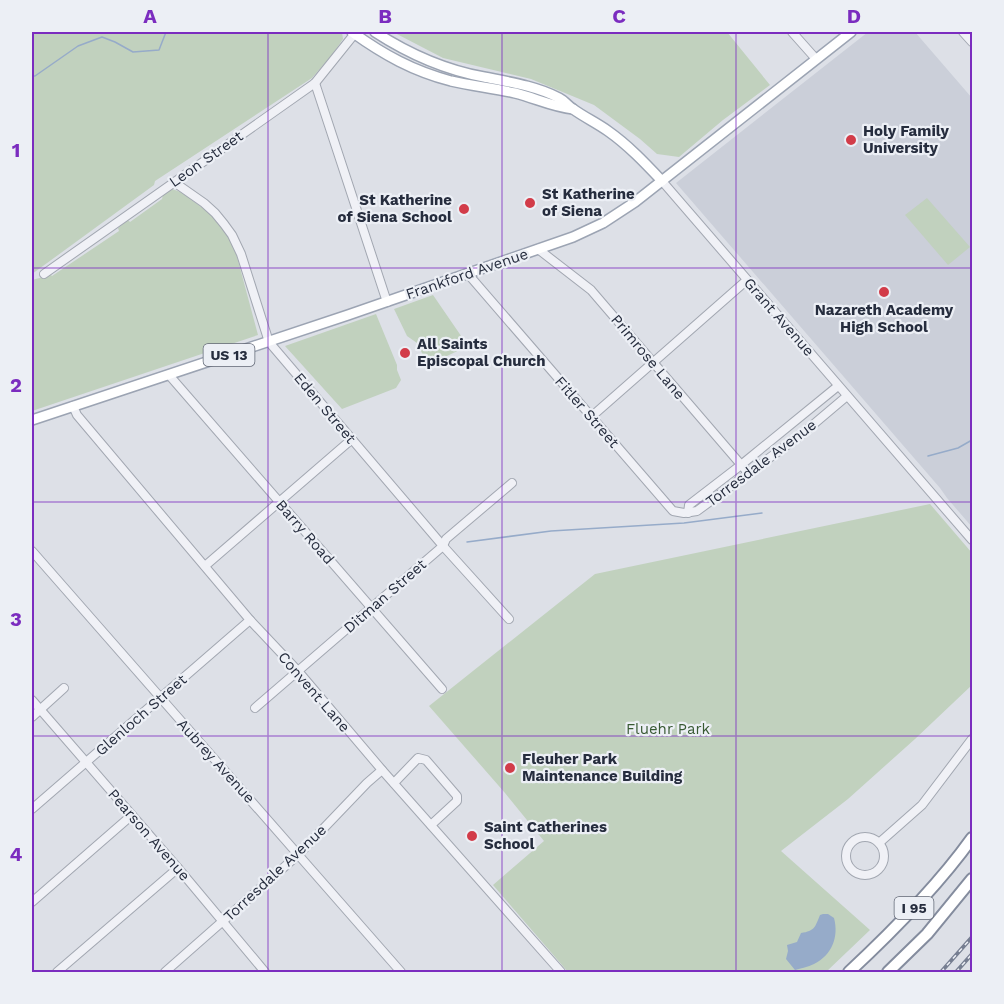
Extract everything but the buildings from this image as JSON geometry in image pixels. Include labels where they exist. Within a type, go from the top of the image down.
[{"type":"highway","name":"I 95","points":[[849,972],[924,896],[972,838]]},
{"type":"highway","name":"I 95","points":[[888,972],[927,934],[972,879]]},
{"type":"main road","name":"Grant Avenue","points":[[354,32],[397,61],[426,74],[514,93],[557,108],[573,109]]},
{"type":"main road","name":"Grant Avenue","points":[[375,32],[441,66],[534,88],[561,98],[573,109],[619,139],[662,181]]},
{"type":"main road","name":"Frankford Avenue","points":[[32,420],[269,342],[573,237],[608,220],[635,202],[851,32]]},
{"type":"street","name":"Leon Street","points":[[44,274],[315,83],[354,32]]},
{"type":"street","points":[[792,32],[816,59]]},
{"type":"street","points":[[315,83],[387,302]]},
{"type":"street","name":"Grant Avenue","points":[[662,181],[972,540]]},
{"type":"street","name":"Eden Street","points":[[174,182],[215,213],[232,235],[241,254],[269,342],[443,546],[509,619]]},
{"type":"street","name":"Primrose Lane","points":[[538,249],[589,288],[749,474]]},
{"type":"street","name":"Fitler Street","points":[[468,274],[669,507],[673,511],[688,513]]},
{"type":"street","points":[[591,417],[747,280]]},
{"type":"street","name":"Barry Road","points":[[169,375],[442,690]]},
{"type":"street","name":"Torresdale Avenue","points":[[838,386],[689,505],[688,513],[698,511],[749,474],[847,396]]},
{"type":"street","name":"Convent Lane","points":[[73,406],[77,415],[250,620],[298,671],[382,770],[561,972]]},
{"type":"street","points":[[206,566],[352,439]]},
{"type":"street","name":"Ditman Street","points":[[255,708],[443,546],[446,539],[512,483]]},
{"type":"street","name":"Aubrey Avenue","points":[[32,551],[400,972]]},
{"type":"street","name":"Glenloch Street","points":[[32,809],[250,620]]},
{"type":"street","points":[[32,717],[64,688]]},
{"type":"street","name":"Pearson Avenue","points":[[32,700],[266,972]]},
{"type":"street","points":[[879,843],[922,805],[972,739]]},
{"type":"street","points":[[394,783],[418,758],[426,760],[458,798],[431,825]]},
{"type":"street","name":"Torresdale Avenue","points":[[165,972],[299,854],[382,770]]},
{"type":"street","points":[[32,902],[132,815]]},
{"type":"street","points":[[865,836],[879,843],[884,858],[879,869],[872,874],[864,875],[850,868],[845,853],[853,840],[865,836]]},
{"type":"street","points":[[57,972],[178,868]]},
{"type":"shaded area","points":[[868,32],[915,32],[972,98],[972,527],[676,183]]},
{"type":"green space","points":[[32,32],[342,32],[343,39],[312,78],[155,181],[154,185],[32,274]]},
{"type":"green space","points":[[393,32],[727,32],[770,85],[679,157],[657,154],[594,105],[531,79],[443,58]]},
{"type":"green space","points":[[172,189],[208,212],[228,237],[236,253],[258,335],[32,411],[32,280],[52,276],[119,231],[118,228],[128,220],[130,222]]},
{"type":"green space","points":[[927,198],[970,247],[948,265],[905,215]]},
{"type":"green space","points":[[433,295],[468,346],[428,365],[417,343],[407,336],[394,309]]},
{"type":"green space","points":[[376,314],[401,380],[396,388],[342,409],[285,346]]},
{"type":"green space","name":"Fluehr Park","points":[[930,504],[972,553],[972,685],[848,799],[781,851],[870,930],[826,972],[568,972],[493,885],[544,841],[429,706],[595,574]]},
{"type":"water","points":[[820,915],[834,918],[836,932],[833,945],[820,960],[795,970],[786,959],[787,945],[797,942],[801,933],[812,930]]},
{"type":"waterway","points":[[32,76],[78,46],[102,37],[133,52],[159,50],[166,32]]},
{"type":"waterway","points":[[928,456],[958,448],[972,440]]},
{"type":"waterway","points":[[467,542],[551,531],[684,523],[762,513]]},
{"type":"railway","points":[[941,972],[972,937]]},
{"type":"railway","points":[[956,972],[972,954]]},
{"type":"place","name":"Holy Family University","points":[[851,140]]},
{"type":"place","name":"St Katherine of Siena","points":[[530,203]]},
{"type":"place","name":"St Katherine of Siena School","points":[[464,209]]},
{"type":"place","name":"Nazareth Academy High School","points":[[884,292]]},
{"type":"place","name":"All Saints Episcopal Church","points":[[405,353]]},
{"type":"place","name":"Fleuher Park Maintenance Building","points":[[510,768]]},
{"type":"place","name":"Saint Catherines School","points":[[472,836]]}]
